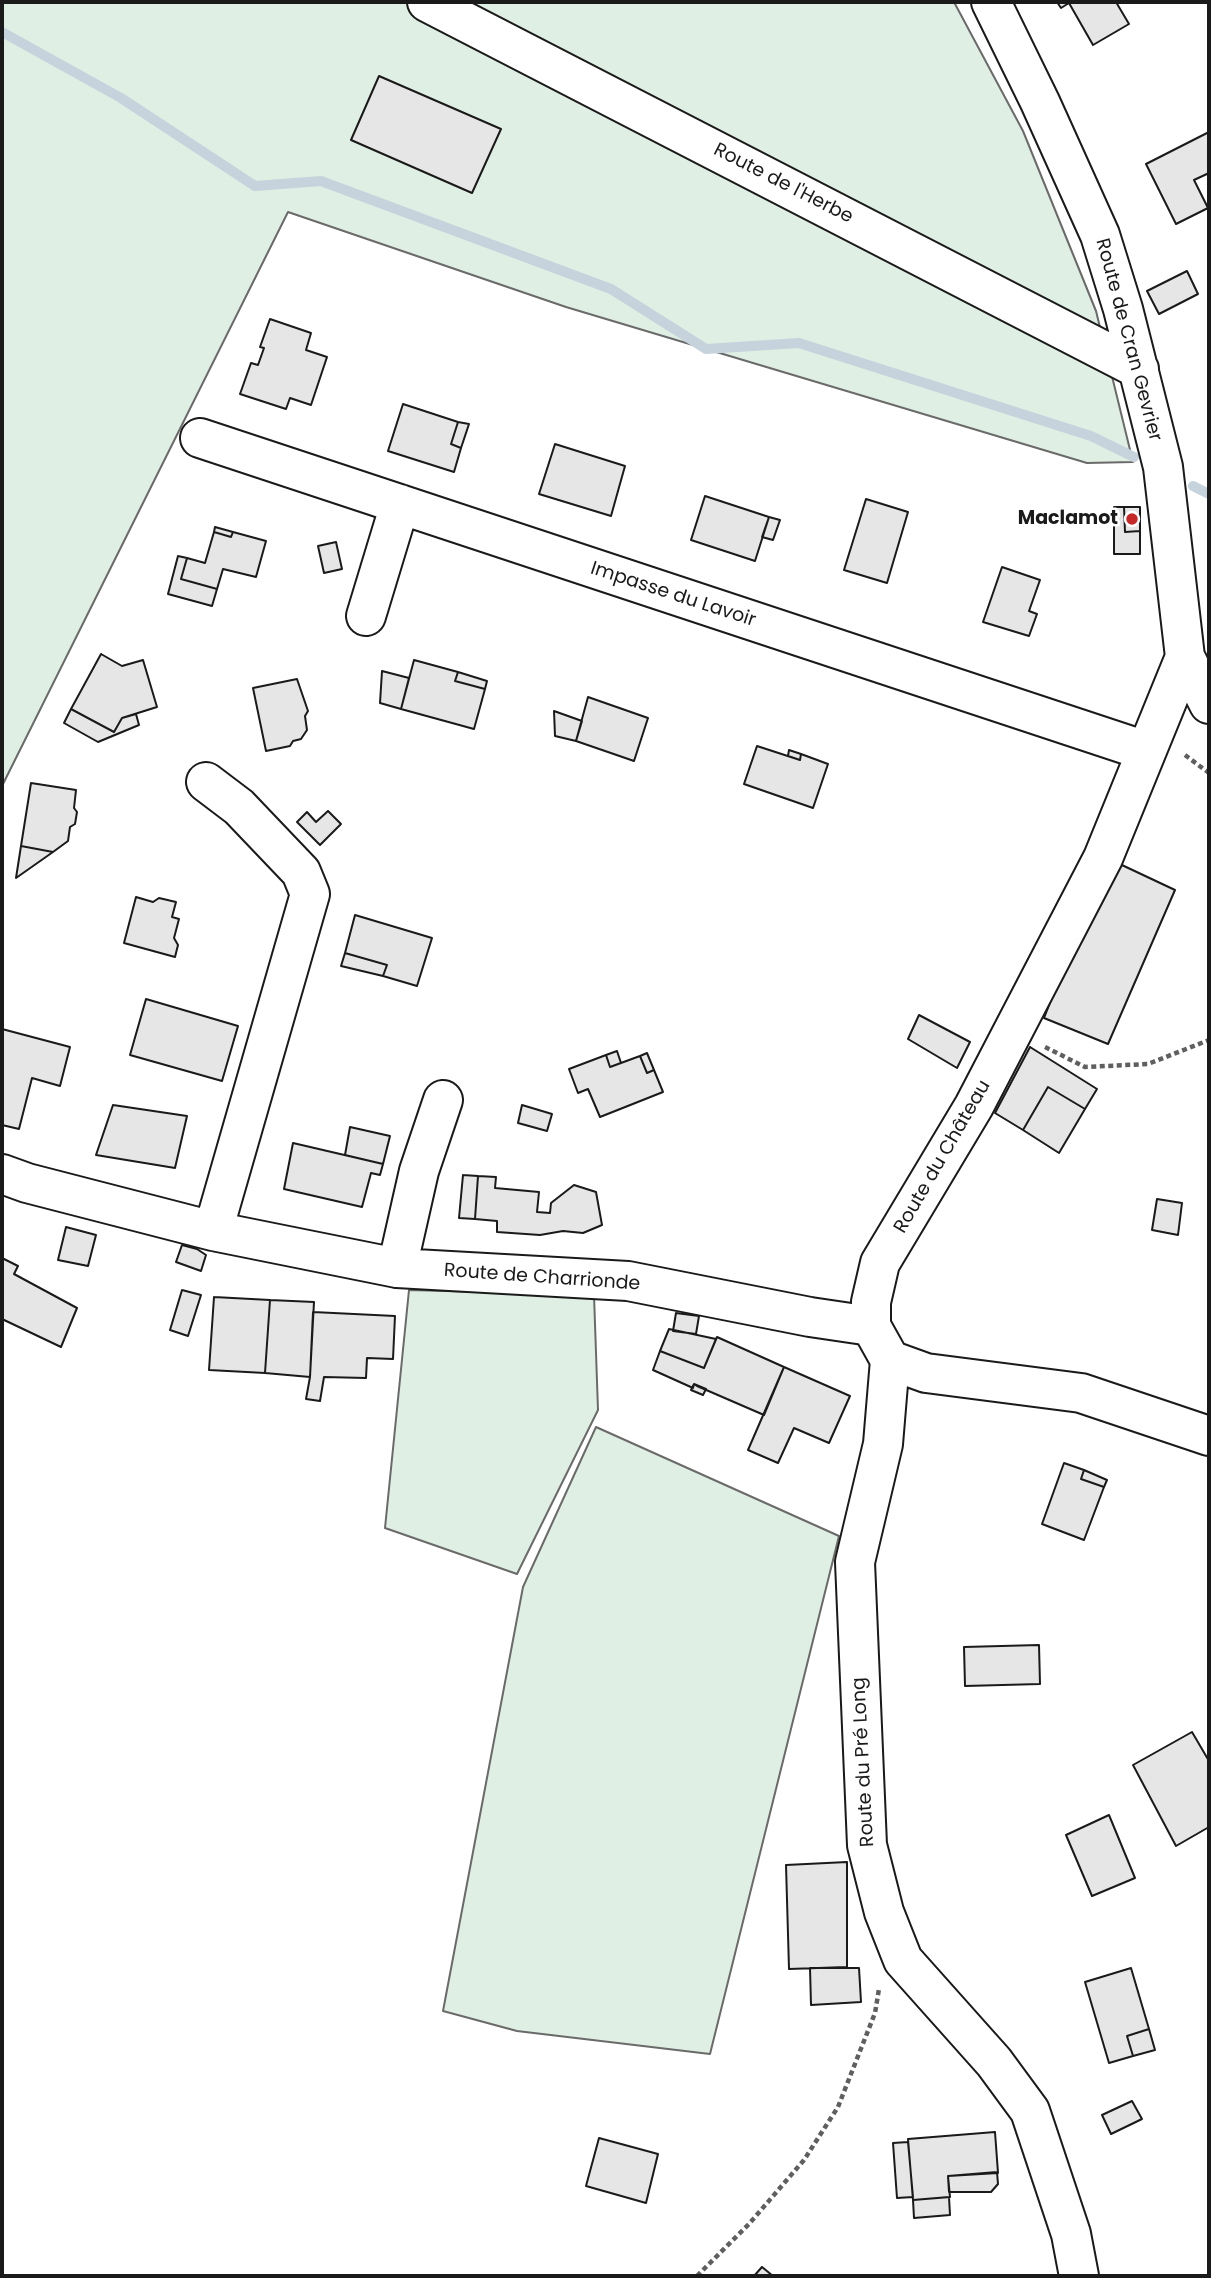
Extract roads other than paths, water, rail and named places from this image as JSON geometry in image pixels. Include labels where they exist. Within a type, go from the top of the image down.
[{"type":"street","name":"Route de l'Herbe","points":[[427,2],[1139,369]]},
{"type":"street","name":"Route de Cran Gevrier","points":[[991,2],[1100,235],[1139,369],[1163,467],[1185,657]]},
{"type":"street","name":"Impasse du Lavoir","points":[[200,438],[1146,751]]},
{"type":"street","points":[[366,616],[400,504]]},
{"type":"street","points":[[1185,657],[1207,696]]},
{"type":"street","name":"Route du Château","points":[[871,1326],[871,1302],[880,1263],[974,1106],[1103,858],[1185,657]]},
{"type":"street","points":[[206,782],[239,807],[301,873],[310,894],[213,1231]]},
{"type":"street","points":[[397,1268],[419,1171],[443,1101]]},
{"type":"street","name":"Route de Charrionde","points":[[2,1174],[27,1183],[213,1231],[397,1268],[628,1281],[810,1317],[871,1326]]},
{"type":"street","points":[[871,1326],[890,1360],[926,1373],[1081,1393],[1209,1436]]},
{"type":"street","name":"Route du Pré Long","points":[[890,1360],[883,1444],[855,1562],[867,1845],[884,1912],[903,1960],[994,2062],[1030,2111],[1070,2234],[1079,2276]]},
{"type":"waterway","points":[[2,32],[121,98],[255,186],[321,181],[611,289],[706,349],[799,343],[1091,436],[1134,457]]},
{"type":"waterway","points":[[1193,486],[1209,494]]},
{"type":"place","name":"Maclamot","points":[[1132,519]]}]
